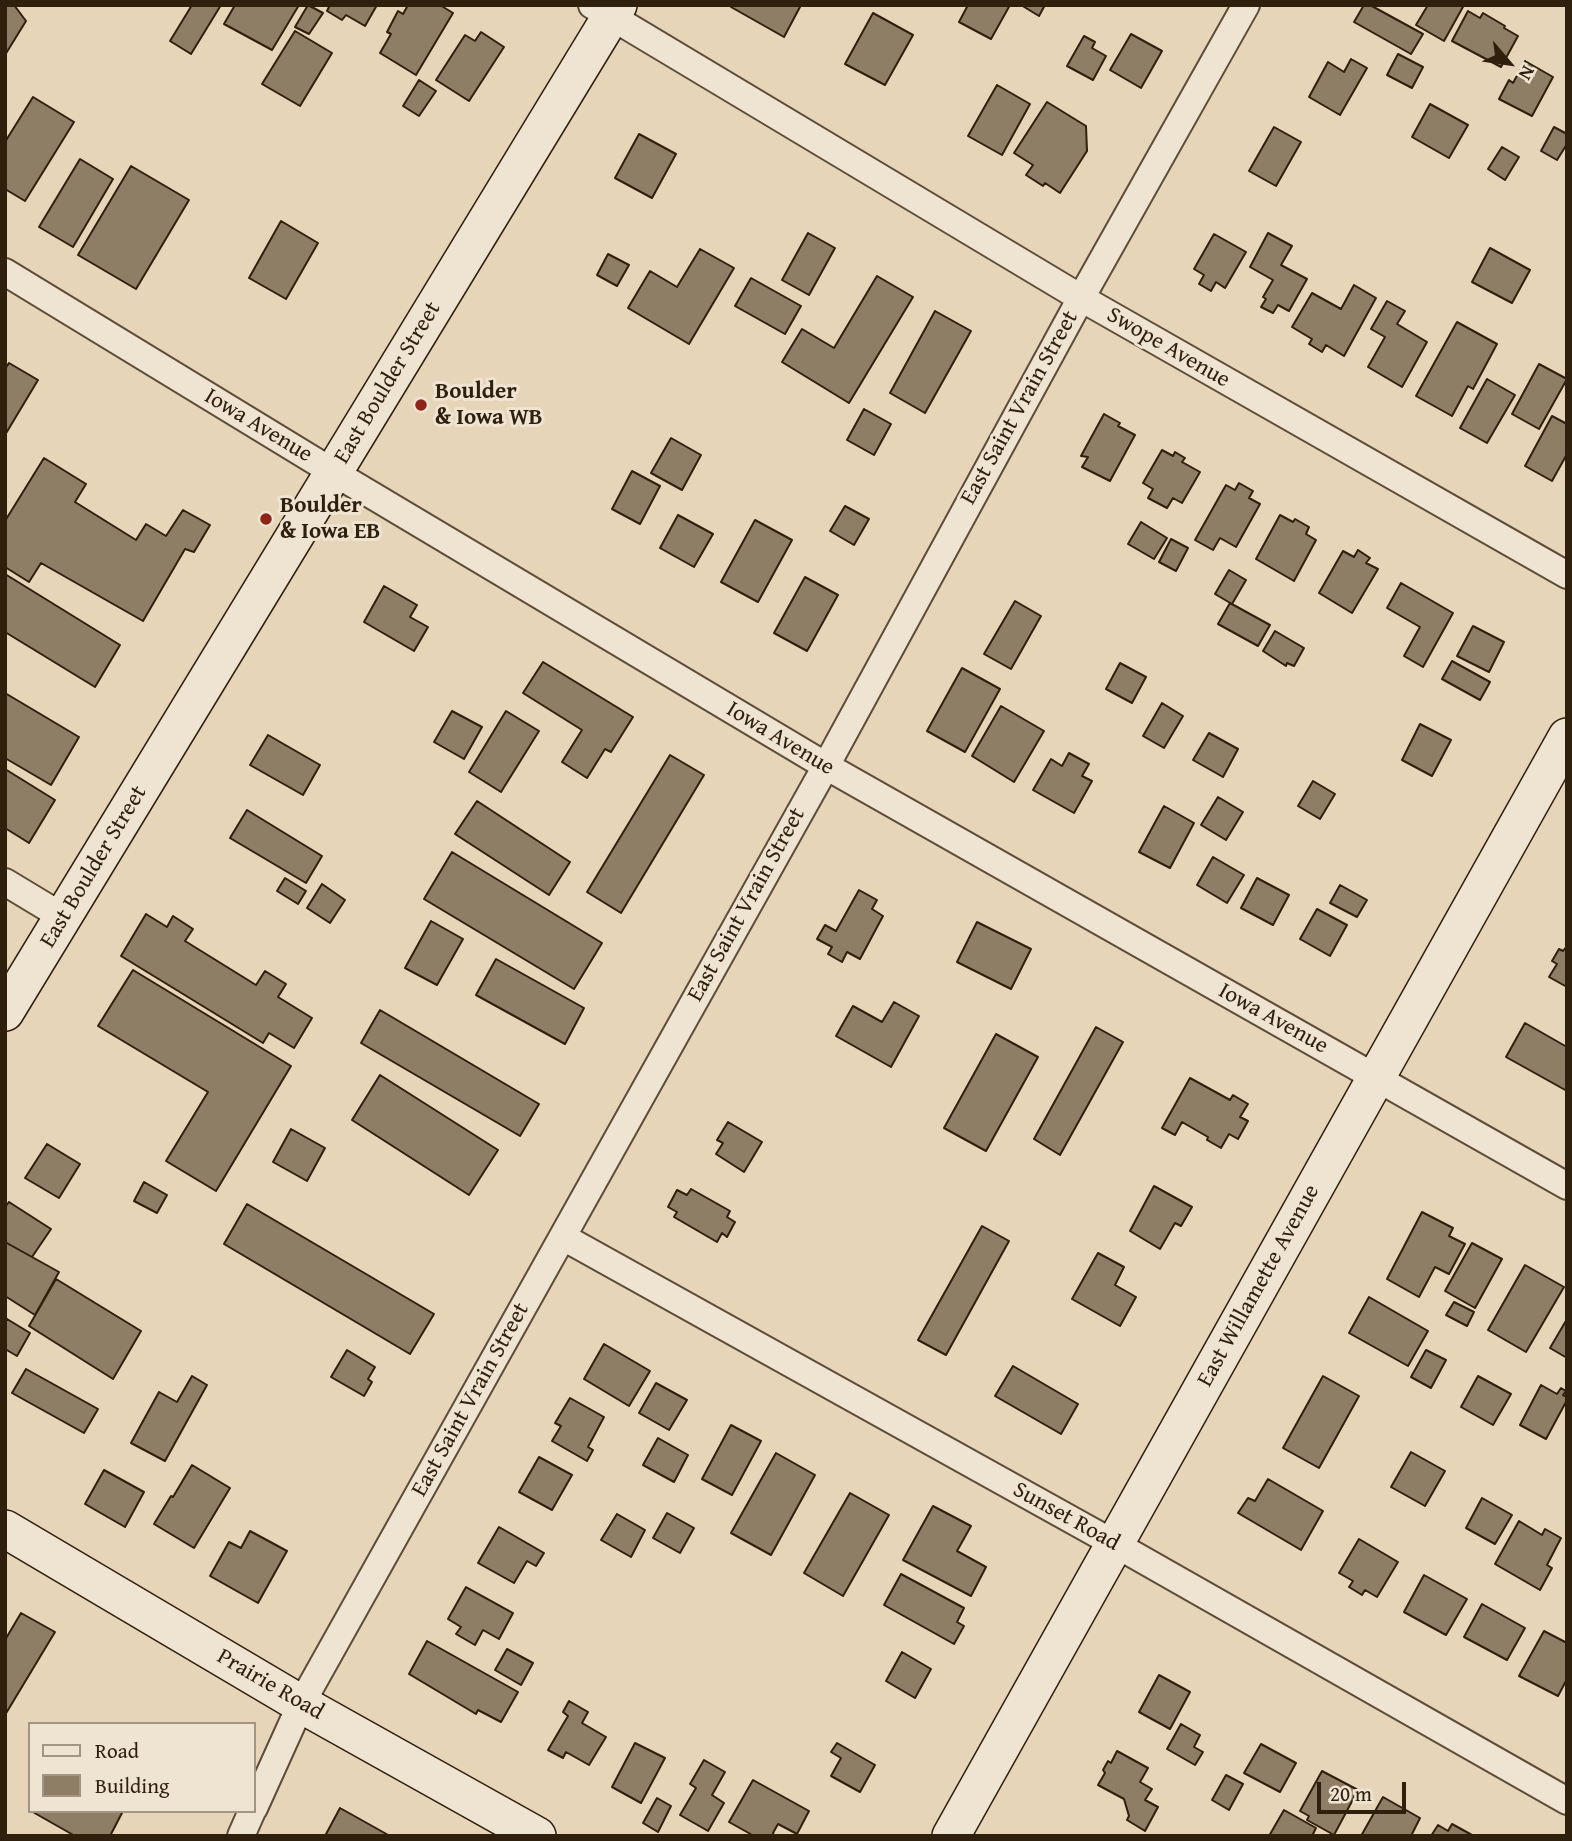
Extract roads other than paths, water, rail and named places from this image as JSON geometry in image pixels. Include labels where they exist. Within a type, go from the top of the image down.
[{"type":"street","name":"East Saint Vrain Street","points":[[256,1802],[301,1704],[826,766],[1080,298],[1246,5]]},
{"type":"street","name":"Swope Avenue","points":[[607,9],[1080,298],[1567,575]]},
{"type":"street","name":"East Boulder Street","points":[[5,1012],[333,472],[607,9]]},
{"type":"street","name":"Iowa Avenue","points":[[5,272],[333,472],[826,766],[1567,1186]]},
{"type":"street","name":"East Willamette Avenue","points":[[951,1836],[1567,737]]},
{"type":"street","points":[[5,882],[63,917]]},
{"type":"street","name":"Sunset Road","points":[[563,1237],[1115,1544],[1567,1801]]},
{"type":"street","name":"Prairie Road","points":[[5,1529],[301,1704],[537,1836]]},
{"type":"street","name":"East Saint Vrain Street","points":[[241,1836],[251,1813]]},
{"type":"place","name":"Boulder & Iowa WB","points":[[421,405]]},
{"type":"place","name":"Boulder & Iowa EB","points":[[266,519]]}]
